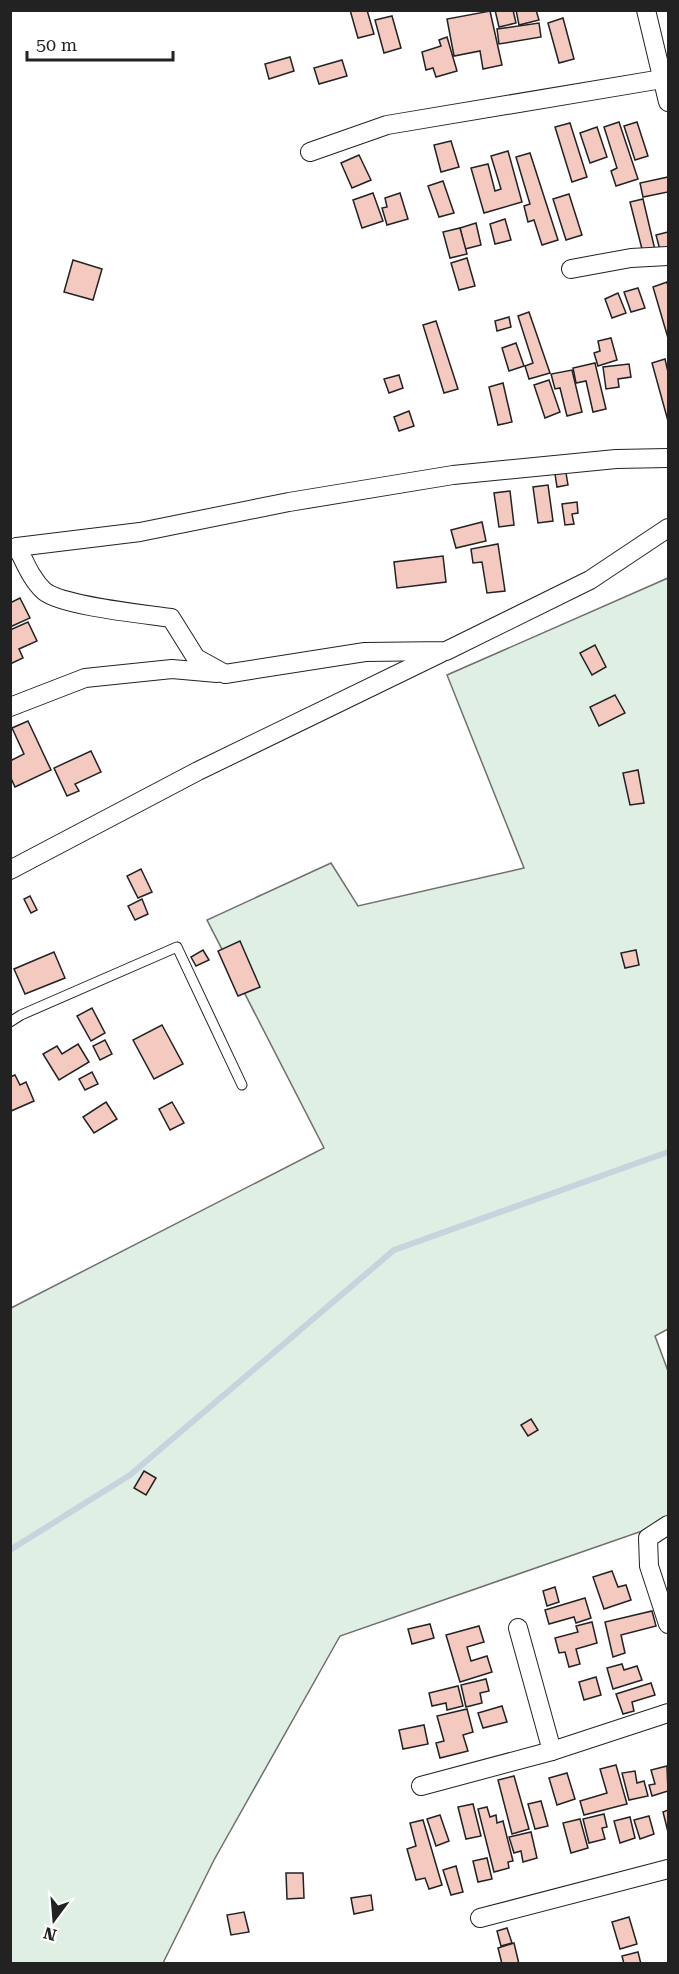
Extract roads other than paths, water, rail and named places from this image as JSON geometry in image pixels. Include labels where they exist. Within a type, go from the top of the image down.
[{"type":"street","points":[[646,10],[666,78],[669,102]]},
{"type":"street","points":[[310,152],[387,125],[666,78]]},
{"type":"street","points":[[571,269],[631,258],[669,256]]},
{"type":"street","points":[[225,674],[196,658],[171,618],[66,602],[45,592],[30,574],[14,548],[140,532],[289,502],[453,475],[616,459],[669,458]]},
{"type":"street","points":[[10,870],[198,771],[590,580],[669,528]]},
{"type":"street","points":[[10,707],[86,678],[172,669],[225,674],[365,652],[446,651]]},
{"type":"street","points":[[669,1525],[648,1538],[649,1566],[669,1624]]},
{"type":"street","points":[[518,1628],[552,1751]]},
{"type":"street","points":[[421,1786],[552,1751],[669,1713]]},
{"type":"street","points":[[480,1918],[669,1869]]},
{"type":"lane","points":[[10,1022],[21,1015],[177,947],[242,1085]]},
{"type":"waterway","points":[[10,1550],[130,1475],[394,1250],[668,1152]]}]
